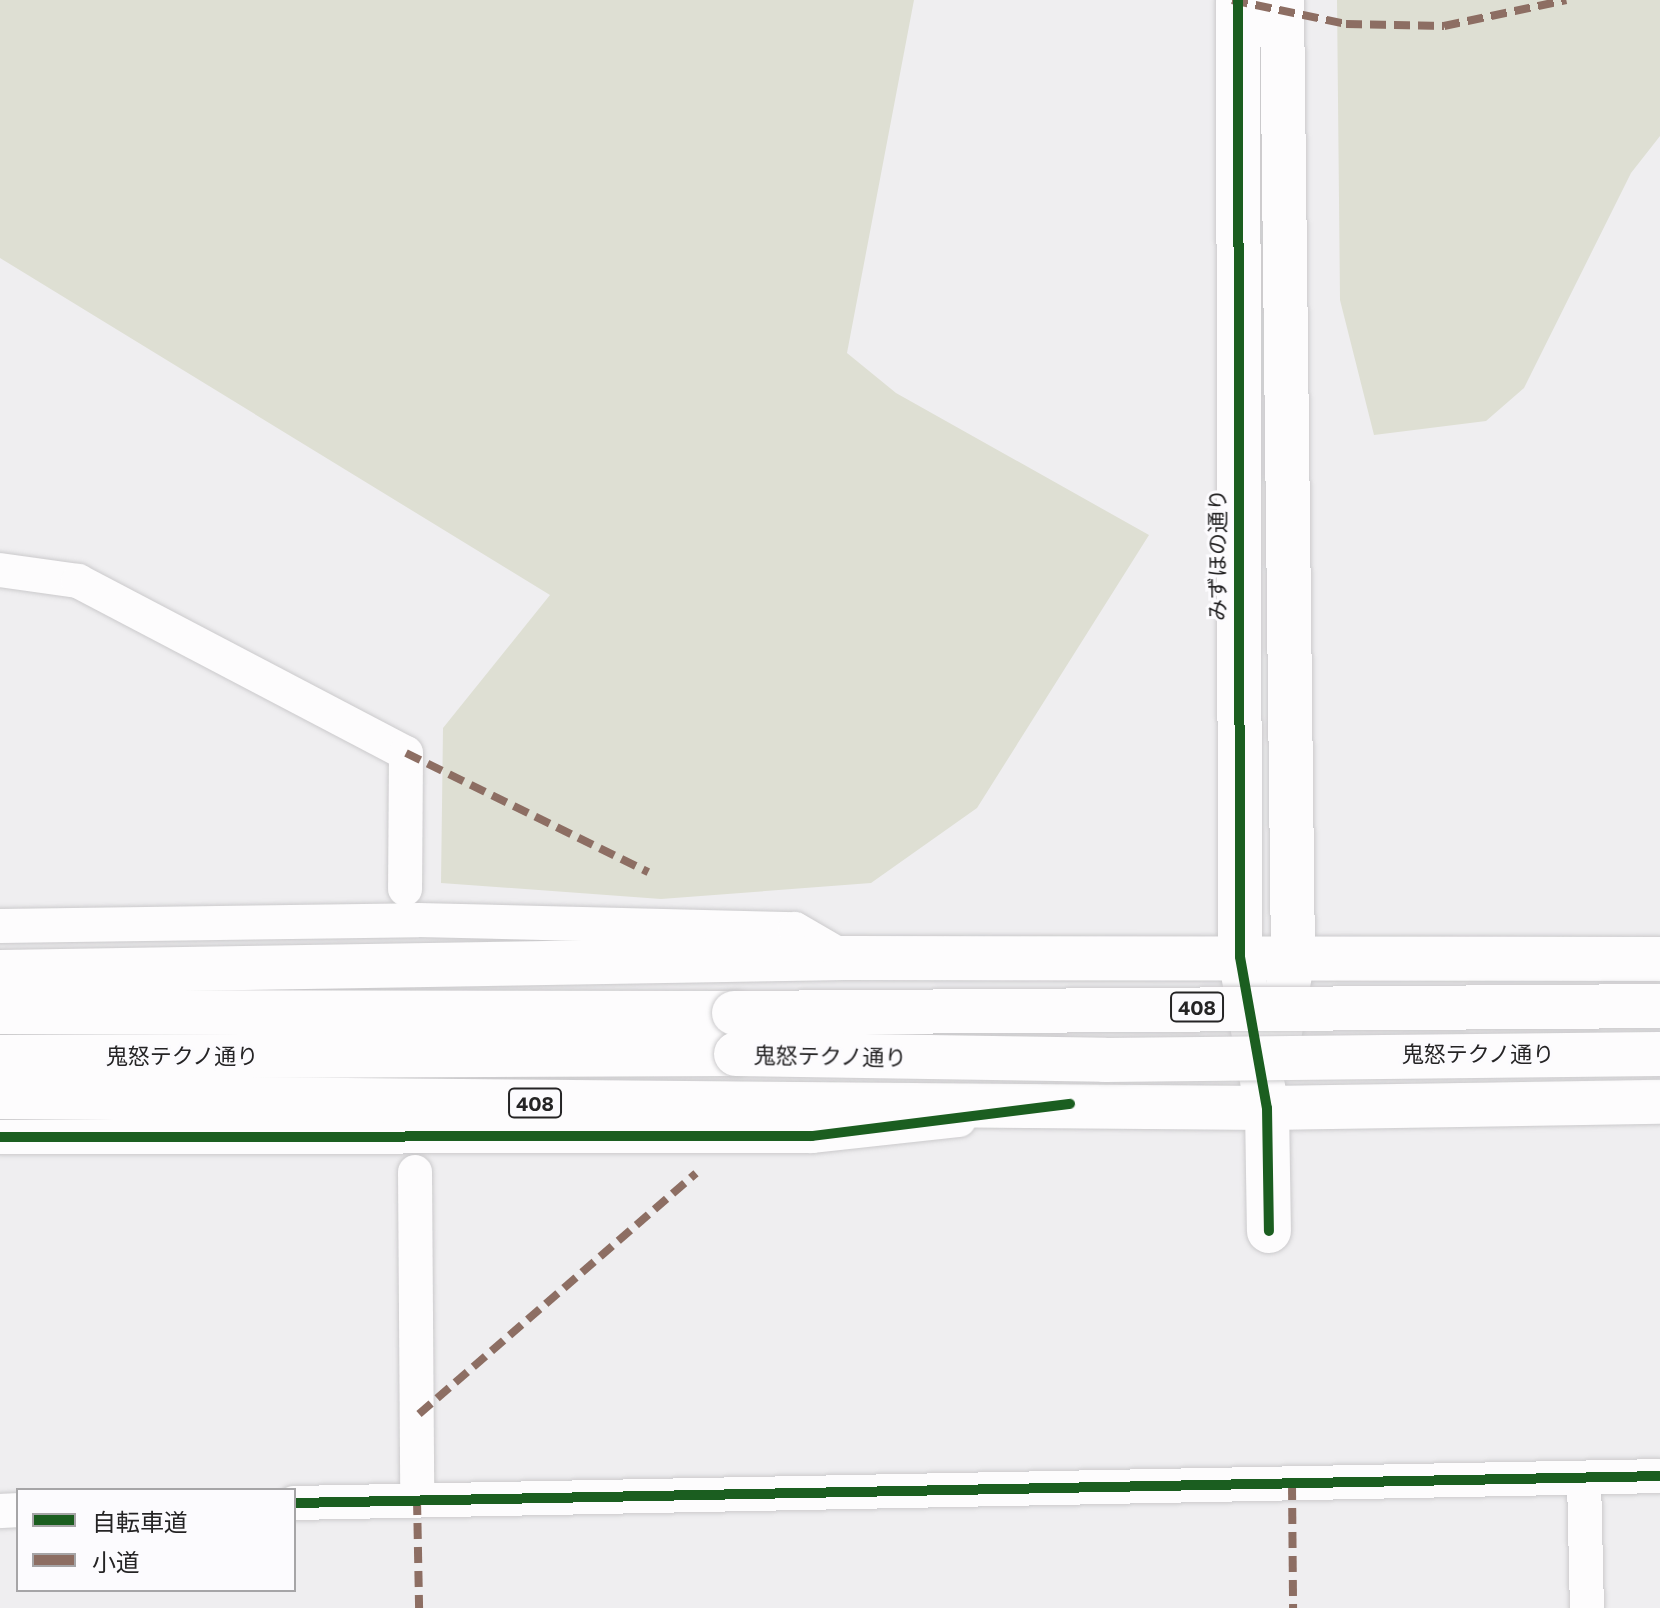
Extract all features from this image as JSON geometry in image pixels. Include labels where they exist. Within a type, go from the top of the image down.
[{"type":"main road","name":"みずほの通り","points":[[1238,0],[1240,957],[1267,1108]]},
{"type":"main road","points":[[1269,1231],[1267,1108],[1293,957],[1282,0]]},
{"type":"main road","points":[[0,972],[845,958],[1660,959]]},
{"type":"main road","name":"鬼怒テクノ通り","points":[[0,1057],[1660,1006]]},
{"type":"main road","name":"鬼怒テクノ通り","points":[[0,1012],[735,1034],[1105,1060],[1660,1054]]},
{"type":"main road","name":"408","points":[[0,1097],[1267,1108],[1660,1102]]},
{"type":"street","points":[[0,570],[78,581],[406,753],[405,889]]},
{"type":"street","points":[[0,926],[418,920],[795,929],[845,958]]},
{"type":"street","points":[[0,1137],[812,1136],[1070,1104]]},
{"type":"street","points":[[415,1172],[417,1499]]},
{"type":"street","points":[[296,1503],[1660,1476]]},
{"type":"street","points":[[1584,1479],[1587,1608]]},
{"type":"shaded area","points":[[0,0],[914,0],[847,353],[896,393],[1149,535],[977,808],[871,883],[661,899],[441,883],[443,728],[550,595],[0,258]]},
{"type":"shaded area","points":[[1337,0],[1660,0],[1660,136],[1631,173],[1524,388],[1486,421],[1374,435],[1340,300]]},
{"type":"marked path","points":[[1232,0],[1346,24],[1444,26],[1566,0]]},
{"type":"marked path","points":[[406,753],[648,872]]},
{"type":"marked path","points":[[419,1414],[696,1173]]},
{"type":"marked path","points":[[1292,1484],[1293,1608]]},
{"type":"marked path","points":[[417,1499],[419,1608]]},
{"type":"cycle path","points":[[1238,0],[1240,957],[1267,1108],[1269,1231]]},
{"type":"cycle path","points":[[0,1137],[812,1136],[1070,1104]]},
{"type":"cycle path","points":[[296,1503],[1660,1476]]}]
